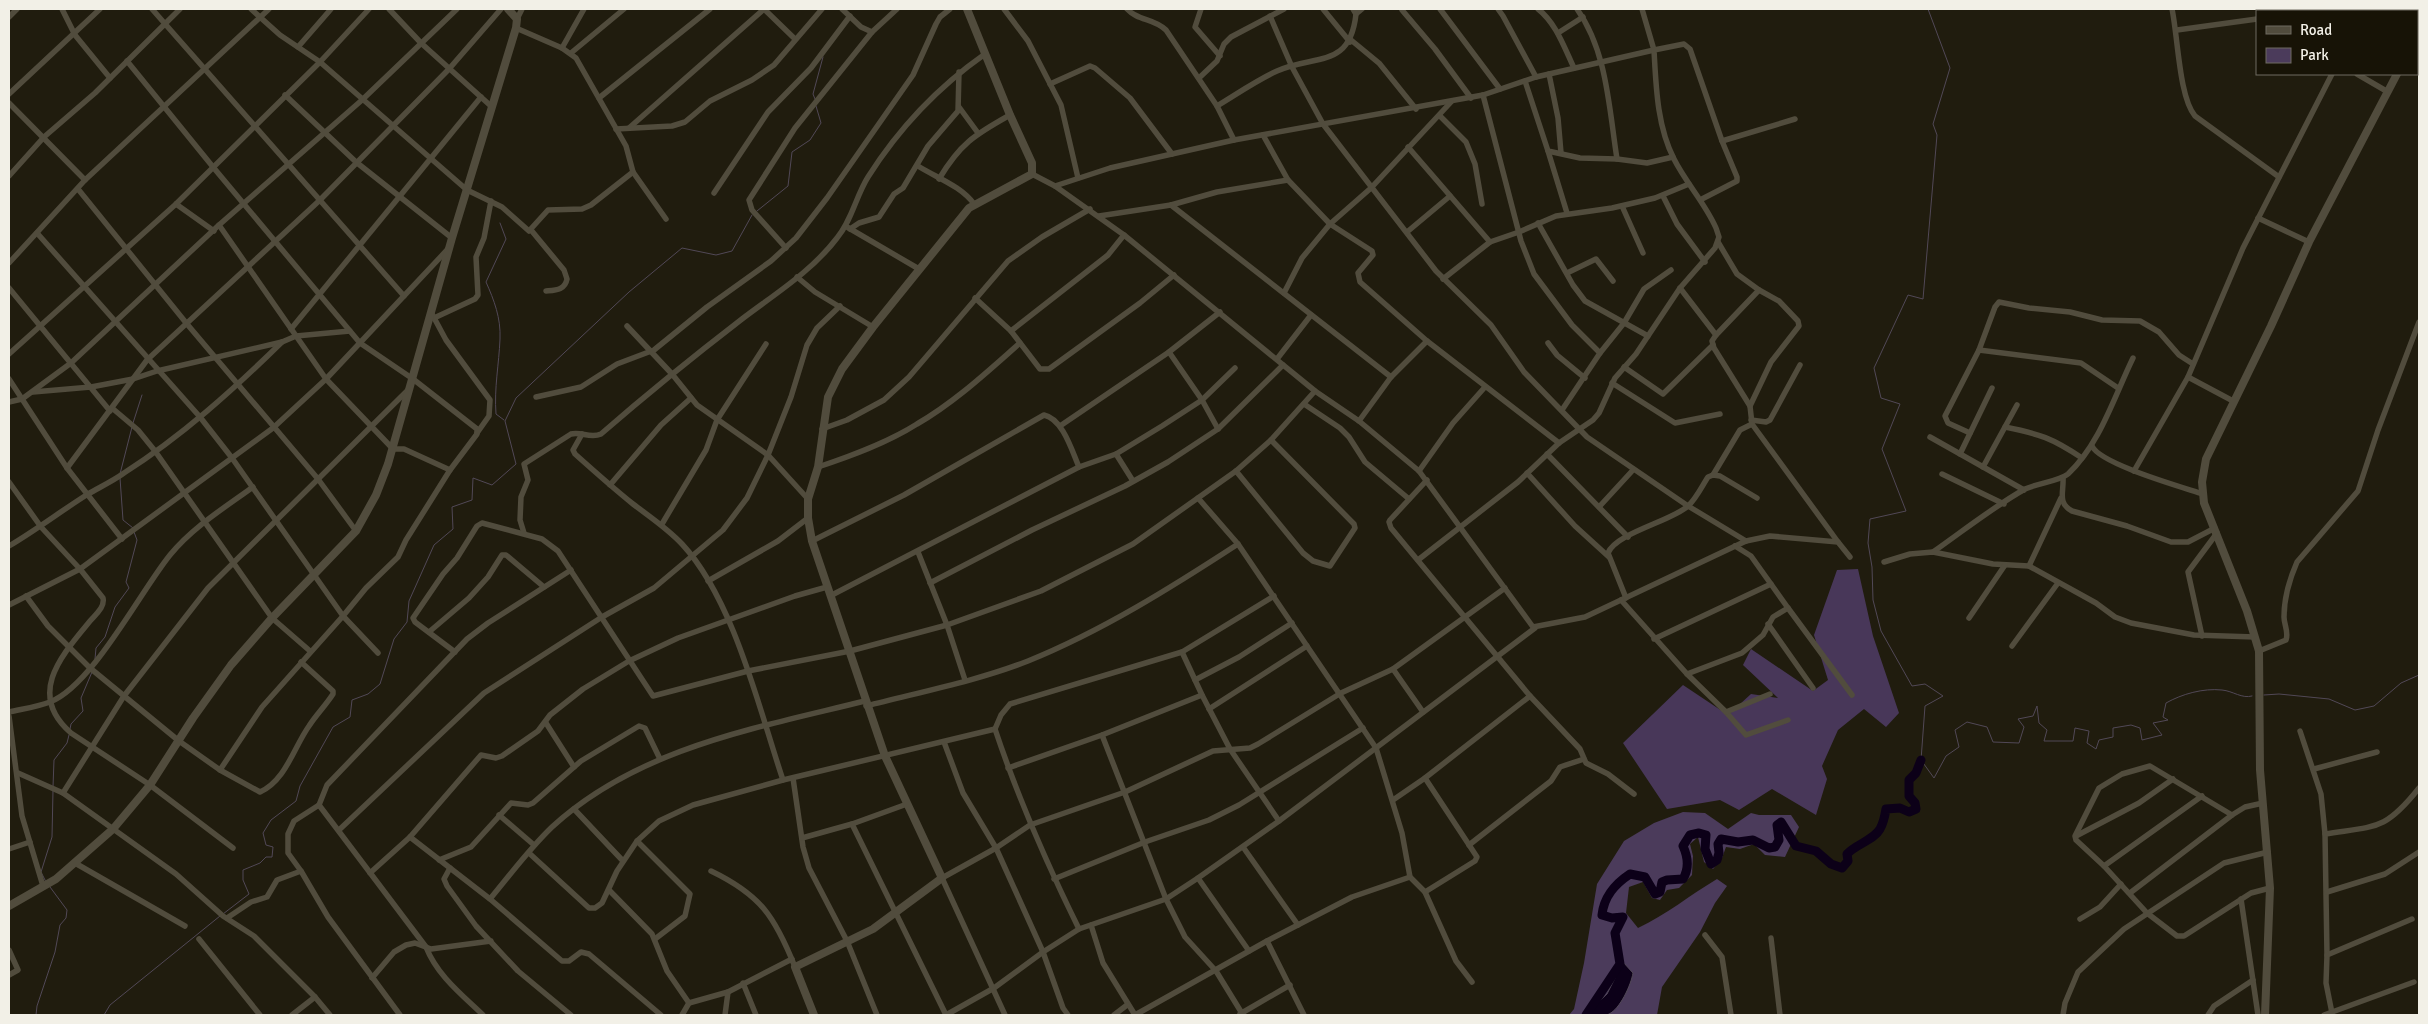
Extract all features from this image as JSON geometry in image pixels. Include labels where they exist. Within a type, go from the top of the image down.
[{"type":"street","points":[[9,17],[17,9]]},
{"type":"street","points":[[62,9],[75,35],[110,78]]},
{"type":"street","points":[[9,94],[75,35],[100,9]]},
{"type":"street","points":[[152,9],[255,124],[358,246],[404,296]]},
{"type":"street","points":[[9,176],[44,137],[110,78],[180,9]]},
{"type":"street","points":[[251,9],[298,47],[320,62],[467,190],[491,201],[515,216],[528,230],[531,230],[564,270],[567,279],[565,286],[559,290],[546,291]]},
{"type":"street","points":[[9,263],[85,180],[268,9]]},
{"type":"street","points":[[298,47],[330,9]]},
{"type":"street","points":[[9,354],[176,204],[320,62],[369,9]]},
{"type":"street","points":[[389,9],[421,43],[492,107]]},
{"type":"street","points":[[9,402],[22,399],[71,363],[219,226],[362,100],[457,9]]},
{"type":"street","points":[[67,468],[147,360],[320,200],[449,69],[501,9]]},
{"type":"street","points":[[508,9],[516,24],[571,53],[576,58],[626,146],[633,172],[666,219]]},
{"type":"street","points":[[9,906],[43,886],[74,863],[113,829],[150,785],[213,689],[272,618],[356,531],[376,496],[393,450],[432,315],[448,249],[522,9]]},
{"type":"street","points":[[562,48],[584,9]]},
{"type":"street","points":[[571,53],[624,9]]},
{"type":"street","points":[[599,98],[710,9]]},
{"type":"street","points":[[629,128],[764,9],[795,39]]},
{"type":"street","points":[[616,129],[680,125],[710,101],[752,80],[774,65],[822,9]]},
{"type":"street","points":[[842,9],[861,27],[872,32]]},
{"type":"street","points":[[786,248],[752,210],[749,200],[781,147],[872,32],[897,9]]},
{"type":"street","points":[[536,398],[581,387],[617,364],[651,352],[786,248],[821,206],[913,75],[936,24],[940,17],[950,9]]},
{"type":"street","points":[[967,9],[1010,116],[1032,163],[1032,174]]},
{"type":"street","points":[[1004,9],[1028,40],[1050,84],[1066,123],[1068,143],[1078,178]]},
{"type":"street","points":[[1127,9],[1133,15],[1153,21],[1166,30],[1218,106],[1234,140]]},
{"type":"street","points":[[1201,9],[1195,27],[1220,56]]},
{"type":"street","points":[[1199,78],[1217,61],[1224,44],[1231,36],[1284,9]]},
{"type":"street","points":[[1322,9],[1350,41],[1379,64],[1416,109]]},
{"type":"street","points":[[1218,106],[1278,70],[1327,58],[1340,51],[1350,41],[1355,11],[1362,9]]},
{"type":"street","points":[[1440,9],[1500,89]]},
{"type":"street","points":[[1498,9],[1504,16],[1536,76]]},
{"type":"street","points":[[1538,9],[1545,14],[1558,33],[1574,68]]},
{"type":"street","points":[[1545,14],[1551,9]]},
{"type":"street","points":[[1577,9],[1583,17],[1602,62],[1617,159]]},
{"type":"street","points":[[1642,9],[1654,50],[1660,116],[1673,157],[1716,228],[1718,242],[1737,274],[1759,290],[1779,300],[1795,317],[1799,326],[1771,362],[1750,406]]},
{"type":"street","points":[[2172,9],[2177,30],[2185,98],[2189,110],[2279,177]]},
{"type":"street","points":[[1402,10],[1435,49],[1471,98]]},
{"type":"street","points":[[714,193],[768,112],[810,68],[850,16]]},
{"type":"street","points":[[1270,16],[1292,67],[1323,124],[1443,279],[1491,325],[1524,372],[1578,429],[1633,470],[1746,541]]},
{"type":"street","points":[[1558,33],[1583,17]]},
{"type":"street","points":[[2177,30],[2256,19]]},
{"type":"street","points":[[1055,186],[1110,168],[1234,140],[1471,98],[1536,76],[1684,44],[1690,49],[1722,141],[1737,177],[1737,182],[1700,200]]},
{"type":"street","points":[[848,228],[868,178],[916,113],[959,72],[985,54]]},
{"type":"street","points":[[128,61],[213,167],[360,343],[413,379],[474,426],[476,434]]},
{"type":"street","points":[[1050,84],[1090,66],[1095,68],[1130,98],[1172,154]]},
{"type":"street","points":[[524,534],[520,520],[521,497],[528,480],[524,464],[571,434],[596,436],[601,434],[672,374],[797,277],[848,228],[879,217],[890,198],[903,188],[918,166],[928,146],[958,111],[959,72]]},
{"type":"street","points":[[1549,74],[1558,118],[1561,152]]},
{"type":"street","points":[[2134,470],[2188,376],[2258,218],[2331,75]]},
{"type":"street","points":[[2359,75],[2388,92]]},
{"type":"street","points":[[2265,1015],[2270,888],[2260,770],[2258,651],[2255,637],[2204,503],[2202,482],[2206,459],[2233,401],[2271,326],[2309,242],[2396,75]]},
{"type":"street","points":[[1525,80],[1567,213]]},
{"type":"street","points":[[1483,95],[1519,232],[1534,274],[1572,325],[1600,353]]},
{"type":"street","points":[[285,96],[356,162],[452,238]]},
{"type":"street","points":[[292,329],[429,158],[481,97]]},
{"type":"street","points":[[1284,293],[1302,258],[1330,224],[1371,188],[1451,102]]},
{"type":"street","points":[[9,103],[85,180]]},
{"type":"street","points":[[959,107],[978,133]]},
{"type":"street","points":[[939,179],[952,158],[978,133],[1010,116]]},
{"type":"street","points":[[1440,116],[1466,142],[1475,164],[1482,204]]},
{"type":"street","points":[[1722,141],[1795,119]]},
{"type":"street","points":[[1263,135],[1288,180],[1330,224],[1372,251],[1373,255],[1358,273],[1357,278],[1427,341],[1559,443]]},
{"type":"street","points":[[1408,147],[1490,242]]},
{"type":"street","points":[[1548,151],[1561,152],[1580,158],[1617,159],[1647,163],[1673,157]]},
{"type":"street","points":[[918,166],[963,192],[974,204]]},
{"type":"street","points":[[531,230],[548,210],[582,209],[633,172]]},
{"type":"street","points":[[1032,174],[1055,186],[1090,209],[1124,235],[1315,391],[1359,421],[1419,470],[1531,626],[1535,628]]},
{"type":"street","points":[[1005,1015],[885,756],[812,541],[808,518],[808,499],[818,467],[828,397],[842,369],[918,270],[974,204],[1020,182],[1032,174]]},
{"type":"street","points":[[1099,216],[1171,205],[1217,192],[1288,180]]},
{"type":"street","points":[[1443,279],[1490,242],[1538,223],[1567,213],[1622,206],[1663,196],[1689,184]]},
{"type":"street","points":[[78,189],[214,358],[318,479],[356,531]]},
{"type":"street","points":[[1407,232],[1450,196]]},
{"type":"street","points":[[1663,196],[1677,224],[1704,262]]},
{"type":"street","points":[[432,315],[475,299],[478,295],[476,257],[484,238],[491,201]]},
{"type":"street","points":[[176,204],[214,231]]},
{"type":"street","points":[[1171,205],[1391,377]]},
{"type":"street","points":[[1622,206],[1643,253]]},
{"type":"street","points":[[822,429],[847,420],[884,400],[909,377],[1008,261],[1019,252],[1090,209]]},
{"type":"street","points":[[2258,218],[2309,242]]},
{"type":"street","points":[[1538,223],[1585,301],[1648,336]]},
{"type":"street","points":[[219,226],[326,379],[370,428],[393,450],[404,449],[450,470]]},
{"type":"street","points":[[848,228],[918,270]]},
{"type":"street","points":[[37,233],[147,360],[200,417],[253,487],[343,616],[378,653]]},
{"type":"street","points":[[1010,331],[1108,255],[1124,235]]},
{"type":"street","points":[[1418,560],[1462,528],[1559,443],[1593,420],[1599,413],[1612,383],[1648,336],[1680,288],[1704,262],[1718,242]]},
{"type":"street","points":[[9,605],[80,569],[273,428],[326,379],[448,249]]},
{"type":"street","points":[[1567,273],[1596,260],[1613,281]]},
{"type":"street","points":[[1562,410],[1600,353],[1624,323],[1644,289],[1671,270]]},
{"type":"street","points":[[975,298],[1010,331],[1040,369],[1047,370],[1140,303],[1174,275]]},
{"type":"street","points":[[797,277],[815,292],[873,327]]},
{"type":"street","points":[[9,288],[91,387],[111,409],[138,430],[155,451],[272,618],[310,651]]},
{"type":"street","points":[[1680,288],[1716,335]]},
{"type":"street","points":[[1624,367],[1663,394],[1712,345],[1716,335],[1759,290]]},
{"type":"street","points":[[1970,433],[1948,423],[1944,416],[1979,350],[1995,306],[1999,302],[2029,308],[2070,312],[2102,320],[2140,321],[2159,332],[2179,354],[2193,364]]},
{"type":"street","points":[[339,830],[484,693],[602,617],[654,588],[723,530],[736,514],[768,455],[791,397],[800,362],[807,345],[817,328],[840,306]]},
{"type":"street","points":[[1060,426],[1169,352],[1220,312]]},
{"type":"street","points":[[220,770],[262,707],[366,588],[398,558],[406,540],[450,470],[489,416],[490,400],[446,340],[432,315]]},
{"type":"street","points":[[1277,359],[1311,315]]},
{"type":"street","points":[[2258,651],[2286,640],[2288,636],[2284,616],[2292,575],[2297,562],[2358,491],[2378,430],[2419,322]]},
{"type":"street","points":[[627,326],[707,414],[768,455],[808,499]]},
{"type":"street","points":[[31,392],[91,387],[133,379],[157,371],[282,342],[296,336],[350,330]]},
{"type":"street","points":[[1359,421],[1391,377],[1427,341]]},
{"type":"street","points":[[9,546],[124,473],[155,451],[238,386],[282,342]]},
{"type":"street","points":[[818,467],[847,458],[916,425],[957,398],[1020,343]]},
{"type":"street","points":[[1548,343],[1557,355],[1585,378]]},
{"type":"street","points":[[662,524],[706,450],[716,420],[766,344]]},
{"type":"street","points":[[1712,345],[1750,406],[1752,422],[1850,556]]},
{"type":"street","points":[[1979,350],[2081,363],[2118,388]]},
{"type":"street","points":[[1169,352],[1202,400],[1218,429]]},
{"type":"street","points":[[1933,552],[2024,490],[2046,481],[2062,478],[2092,446],[2133,358]]},
{"type":"street","points":[[930,583],[1168,462],[1218,429],[1283,365]]},
{"type":"street","points":[[1713,475],[1740,430],[1752,422],[1766,422],[1770,420],[1800,365]]},
{"type":"street","points":[[830,596],[1079,467],[1116,454],[1202,400],[1235,368]]},
{"type":"street","points":[[2188,376],[2233,401]]},
{"type":"street","points":[[9,379],[67,468],[122,540]]},
{"type":"street","points":[[1612,383],[1675,423],[1720,414]]},
{"type":"street","points":[[1419,470],[1453,423],[1485,387]]},
{"type":"street","points":[[63,793],[124,696],[208,588],[234,565],[410,388]]},
{"type":"street","points":[[1960,454],[1992,388]]},
{"type":"street","points":[[456,652],[413,618],[443,574],[457,558],[477,526],[482,523],[524,534],[551,544],[571,570],[653,696],[748,671],[850,651],[947,625],[1041,591],[1133,544],[1236,471],[1271,440],[1315,391]]},
{"type":"street","points":[[610,485],[661,426],[691,398]]},
{"type":"street","points":[[1304,404],[1340,428],[1349,437],[1365,462],[1409,499]]},
{"type":"street","points":[[1983,467],[2017,405]]},
{"type":"street","points":[[812,541],[904,495],[1036,417],[1049,416],[1060,426],[1079,467]]},
{"type":"street","points":[[2005,427],[2034,432],[2054,439],[2082,458]]},
{"type":"street","points":[[582,434],[574,452],[610,485],[662,524],[684,546],[708,581],[728,620],[748,671],[783,780]]},
{"type":"street","points":[[1930,437],[2024,490]]},
{"type":"street","points":[[1236,471],[1303,553],[1313,561],[1330,566],[1355,528],[1354,524],[1271,440]]},
{"type":"street","points":[[2092,446],[2094,451],[2104,458],[2203,494]]},
{"type":"street","points":[[1116,454],[1133,481]]},
{"type":"street","points":[[1547,454],[1628,537]]},
{"type":"street","points":[[1599,507],[1633,470]]},
{"type":"street","points":[[1527,473],[1575,526],[1610,558]]},
{"type":"street","points":[[1942,474],[2004,504]]},
{"type":"street","points":[[1757,498],[1720,476],[1713,475],[1708,477],[1688,506],[1628,537],[1610,548],[1608,553],[1623,599],[1654,639],[1746,735],[1788,720]]},
{"type":"street","points":[[2028,566],[2061,498],[2062,478]]},
{"type":"street","points":[[1427,480],[1389,522],[1530,696],[1580,749],[1586,763],[1600,769],[1634,794]]},
{"type":"street","points":[[9,482],[41,527],[80,569],[103,598],[104,602],[55,668],[50,702],[66,729],[150,785],[233,848]]},
{"type":"street","points":[[43,886],[22,816],[9,714],[50,702],[68,690],[101,655],[170,556],[204,522],[253,487]]},
{"type":"street","points":[[1198,498],[1238,544],[1341,693],[1376,748],[1393,800],[1410,877],[1425,892],[1456,961],[1472,982]]},
{"type":"street","points":[[2061,498],[2066,508],[2072,511],[2127,526],[2171,542],[2188,542],[2216,531]]},
{"type":"street","points":[[708,581],[778,541],[808,518]]},
{"type":"street","points":[[2202,636],[2188,572],[2216,531]]},
{"type":"street","points":[[852,824],[946,1015],[994,988],[1043,952],[1079,929],[1166,900],[1279,821],[1535,628],[1584,617],[1746,541],[1770,536],[1838,542]]},
{"type":"street","points":[[490,899],[534,846],[574,808],[624,777],[660,759],[688,748],[765,726],[965,680],[1028,661],[1096,628],[1178,583],[1238,544]]},
{"type":"street","points":[[1735,546],[1751,556],[1852,695]]},
{"type":"street","points":[[918,552],[947,625],[965,680]]},
{"type":"street","points":[[1884,562],[1910,554],[1933,552],[2005,565],[2028,566],[2124,621],[2202,636],[2255,637]]},
{"type":"street","points":[[430,632],[469,598],[488,577],[502,555],[506,555],[544,587]]},
{"type":"street","points":[[1969,618],[2005,565]]},
{"type":"street","points":[[398,1014],[328,917],[302,871],[288,853],[288,834],[294,821],[319,805],[327,785],[467,639],[488,623],[571,570]]},
{"type":"street","points":[[2012,646],[2058,583]]},
{"type":"street","points":[[1654,639],[1771,584]]},
{"type":"street","points":[[370,873],[410,837],[481,756],[496,758],[502,756],[538,731],[546,723],[550,715],[583,689],[629,661],[678,638],[827,587]]},
{"type":"street","points":[[682,1015],[689,1003],[728,992],[743,983],[847,941],[873,928],[896,914],[942,878],[996,848],[1030,825],[1126,792],[1213,751],[1230,748],[1250,748],[1258,744],[1341,693],[1393,669],[1505,588]]},
{"type":"street","points":[[26,596],[44,622],[90,668],[179,741],[220,770],[260,792],[266,790],[282,773],[308,726],[333,694],[333,691],[301,662]]},
{"type":"street","points":[[1079,929],[1030,825],[1008,768],[995,729],[1001,715],[1010,704],[1182,652],[1274,596]]},
{"type":"street","points":[[1687,674],[1691,675],[1742,653],[1763,635],[1773,617],[1788,608]]},
{"type":"street","points":[[1195,680],[1239,657],[1292,623]]},
{"type":"street","points":[[1768,624],[1813,688]]},
{"type":"street","points":[[1209,709],[1307,646]]},
{"type":"street","points":[[1182,652],[1230,748],[1279,821]]},
{"type":"street","points":[[1393,669],[1423,712]]},
{"type":"street","points":[[1726,712],[1770,694]]},
{"type":"street","points":[[1008,768],[1102,735],[1202,695]]},
{"type":"street","points":[[1393,800],[1426,778],[1530,696]]},
{"type":"street","points":[[546,723],[574,767]]},
{"type":"street","points":[[439,860],[471,847],[511,803],[528,806],[533,803],[574,767],[639,726],[645,728],[660,759]]},
{"type":"street","points":[[1054,879],[1145,842],[1209,820],[1260,792],[1364,728]]},
{"type":"street","points":[[529,854],[589,908],[595,908],[602,903],[610,891],[623,861],[638,841],[659,821],[694,805],[783,780],[995,729]]},
{"type":"street","points":[[2300,731],[2321,794],[2325,834],[2327,892],[2326,983],[2332,1013]]},
{"type":"street","points":[[1102,735],[1126,792],[1166,900],[1185,937],[1216,971],[1241,1014],[1290,985]]},
{"type":"street","points":[[944,742],[963,793],[996,848],[1043,952],[1063,1008],[1068,1015]]},
{"type":"street","points":[[2314,769],[2377,752]]},
{"type":"street","points":[[1470,845],[1551,781],[1560,767],[1584,759]]},
{"type":"street","points":[[2075,836],[2099,788],[2104,783],[2122,774],[2150,766],[2232,816]]},
{"type":"street","points":[[18,773],[63,793],[176,874],[225,917],[254,936],[315,997],[330,1015]]},
{"type":"street","points":[[794,778],[802,838],[809,868],[847,941],[877,1015]]},
{"type":"street","points":[[1425,892],[1475,861],[1477,857],[1426,778]]},
{"type":"street","points":[[2075,836],[2138,803],[2173,779]]},
{"type":"street","points":[[2325,834],[2385,823],[2402,809],[2419,788]]},
{"type":"street","points":[[2104,866],[2202,796]]},
{"type":"street","points":[[2130,893],[2245,807],[2263,803]]},
{"type":"street","points":[[802,838],[852,824],[907,804]]},
{"type":"street","points":[[319,805],[426,947],[431,960],[444,977],[483,1015]]},
{"type":"street","points":[[574,808],[623,861]]},
{"type":"street","points":[[499,815],[534,846]]},
{"type":"street","points":[[2075,836],[2076,840],[2130,893],[2147,914],[2181,937],[2251,893],[2270,888]]},
{"type":"street","points":[[410,837],[490,899],[562,961],[570,961],[581,952],[589,954],[661,1015]]},
{"type":"street","points":[[638,841],[690,894],[685,916],[655,939]]},
{"type":"street","points":[[9,848],[30,842]]},
{"type":"street","points":[[1243,847],[1298,925]]},
{"type":"street","points":[[2063,1015],[2065,1003],[2078,972],[2124,929],[2224,863],[2268,852]]},
{"type":"street","points":[[2327,892],[2385,874],[2419,852]]},
{"type":"street","points":[[74,863],[185,926]]},
{"type":"street","points":[[450,868],[444,879],[447,886],[476,926],[518,971],[571,1015]]},
{"type":"street","points":[[225,917],[251,902],[267,897],[277,880],[302,871]]},
{"type":"street","points":[[711,871],[734,882],[761,904],[777,926],[814,1015]]},
{"type":"street","points":[[1091,925],[1103,964],[1135,1015],[1267,941],[1352,897],[1410,877]]},
{"type":"street","points":[[1198,878],[1249,951]]},
{"type":"street","points":[[2080,919],[2100,907],[2121,884]]},
{"type":"street","points":[[610,891],[655,939],[667,971],[689,1003]]},
{"type":"street","points":[[2241,899],[2258,1015]]},
{"type":"street","points":[[2327,955],[2412,920]]},
{"type":"street","points":[[1705,935],[1722,957],[1731,1015]]},
{"type":"street","points":[[1771,938],[1780,1015]]},
{"type":"street","points":[[199,939],[260,1015]]},
{"type":"street","points":[[372,978],[394,952],[415,943],[431,950],[491,941]]},
{"type":"street","points":[[1267,941],[1304,1015]]},
{"type":"street","points":[[9,950],[18,970],[9,975]]},
{"type":"street","points":[[2208,1015],[2214,1006],[2252,980]]},
{"type":"street","points":[[2324,1015],[2414,982]]},
{"type":"street","points":[[743,983],[756,1015]]},
{"type":"street","points":[[725,1015],[728,992]]},
{"type":"street","points":[[292,1015],[315,997]]},
{"type":"street","points":[[1114,1015],[1127,1005]]},
{"type":"green space","points":[[1683,812],[1705,813],[1728,829],[1751,813],[1759,815],[1791,815],[1799,827],[1785,857],[1765,855],[1754,844],[1740,849],[1726,847],[1722,858],[1713,869],[1704,862],[1698,837],[1690,844],[1693,856],[1692,875],[1679,888],[1667,890],[1660,900],[1652,898],[1643,882],[1629,887],[1626,913],[1638,928],[1717,879],[1727,886],[1715,903],[1700,932],[1662,987],[1657,1015],[1569,1015],[1574,1009],[1584,963],[1597,884],[1624,841],[1654,823]]},
{"type":"shaded area","points":[[1858,569],[1873,636],[1899,713],[1886,727],[1864,709],[1838,730],[1822,766],[1827,779],[1816,815],[1772,789],[1739,810],[1720,800],[1667,809],[1623,743],[1683,685],[1728,715],[1751,694],[1778,698],[1743,665],[1751,649],[1813,691],[1828,680],[1814,635],[1837,570]]},
{"type":"shaded area","points":[[1623,962],[1633,973],[1621,1002],[1607,1015],[1589,1015],[1590,1010],[1607,994]]},
{"type":"waterway","points":[[1928,9],[1950,68],[1933,124],[1937,135],[1923,299],[1908,295],[1874,368],[1881,398],[1900,404],[1882,449],[1906,511],[1870,519],[1868,543],[1872,567],[1873,600],[1881,631],[1912,686],[1925,684],[1943,696],[1925,706],[1921,760],[1934,778],[1946,756],[1959,747],[1955,730],[1967,722],[1987,727],[1993,742],[2019,743],[2024,727],[2018,719],[2033,716],[2037,706],[2039,723],[2047,730],[2044,741],[2073,741],[2075,728],[2089,731],[2087,743],[2096,749],[2099,740],[2113,737],[2113,728],[2131,725],[2140,728],[2142,740],[2162,735],[2153,723],[2168,720],[2163,717],[2166,703],[2186,694],[2215,690],[2248,697],[2252,696]]},
{"type":"waterway","points":[[815,99],[813,94],[823,57]]},
{"type":"waterway","points":[[757,211],[788,186],[792,152],[810,140],[821,123],[816,106]]},
{"type":"waterway","points":[[223,914],[249,894],[243,880],[243,870],[260,863],[266,857],[272,857],[273,847],[266,845],[263,833],[271,820],[296,801],[300,786],[333,727],[350,717],[352,700],[368,694],[380,684],[394,639],[407,622],[409,601],[434,545],[453,529],[452,507],[472,500],[473,478],[492,485],[516,464],[505,421],[516,398],[629,292],[682,248],[716,255],[732,251],[752,215]]},
{"type":"waterway","points":[[500,223],[506,239],[486,282],[498,316],[500,339],[496,385],[496,414],[504,420]]},
{"type":"waterway","points":[[133,423],[142,395]]},
{"type":"waterway","points":[[120,474],[132,427]]},
{"type":"waterway","points":[[120,478],[123,520],[133,528]]},
{"type":"waterway","points":[[95,659],[96,648],[105,637],[115,607],[129,588],[126,582],[137,540],[134,532]]},
{"type":"waterway","points":[[70,729],[71,724],[83,711],[81,698],[92,672]]},
{"type":"waterway","points":[[2264,695],[2279,694],[2329,699],[2355,710],[2374,706],[2401,683],[2419,675]]},
{"type":"waterway","points":[[53,787],[54,760],[67,743],[69,735]]},
{"type":"waterway","points":[[1586,1015],[1620,964],[1615,933],[1623,917],[1612,918],[1602,915],[1608,896],[1615,886],[1630,874],[1645,877],[1655,894],[1660,892],[1662,882],[1683,879],[1687,863],[1683,846],[1690,835],[1699,833],[1706,835],[1705,849],[1711,864],[1717,860],[1719,853],[1718,844],[1721,839],[1738,842],[1753,840],[1769,848],[1775,847],[1779,840],[1777,825],[1781,822],[1796,846],[1816,851],[1831,864],[1842,868],[1848,861],[1847,854],[1880,829],[1886,809],[1900,808],[1909,812],[1916,809],[1915,803],[1909,796],[1909,780],[1916,773],[1921,760]]},
{"type":"waterway","points":[[46,882],[41,872],[52,837],[53,791]]},
{"type":"waterway","points":[[36,1015],[37,1006],[55,952],[60,925],[66,918],[67,910],[50,887]]},
{"type":"waterway","points":[[104,1015],[110,1005],[220,916]]}]
